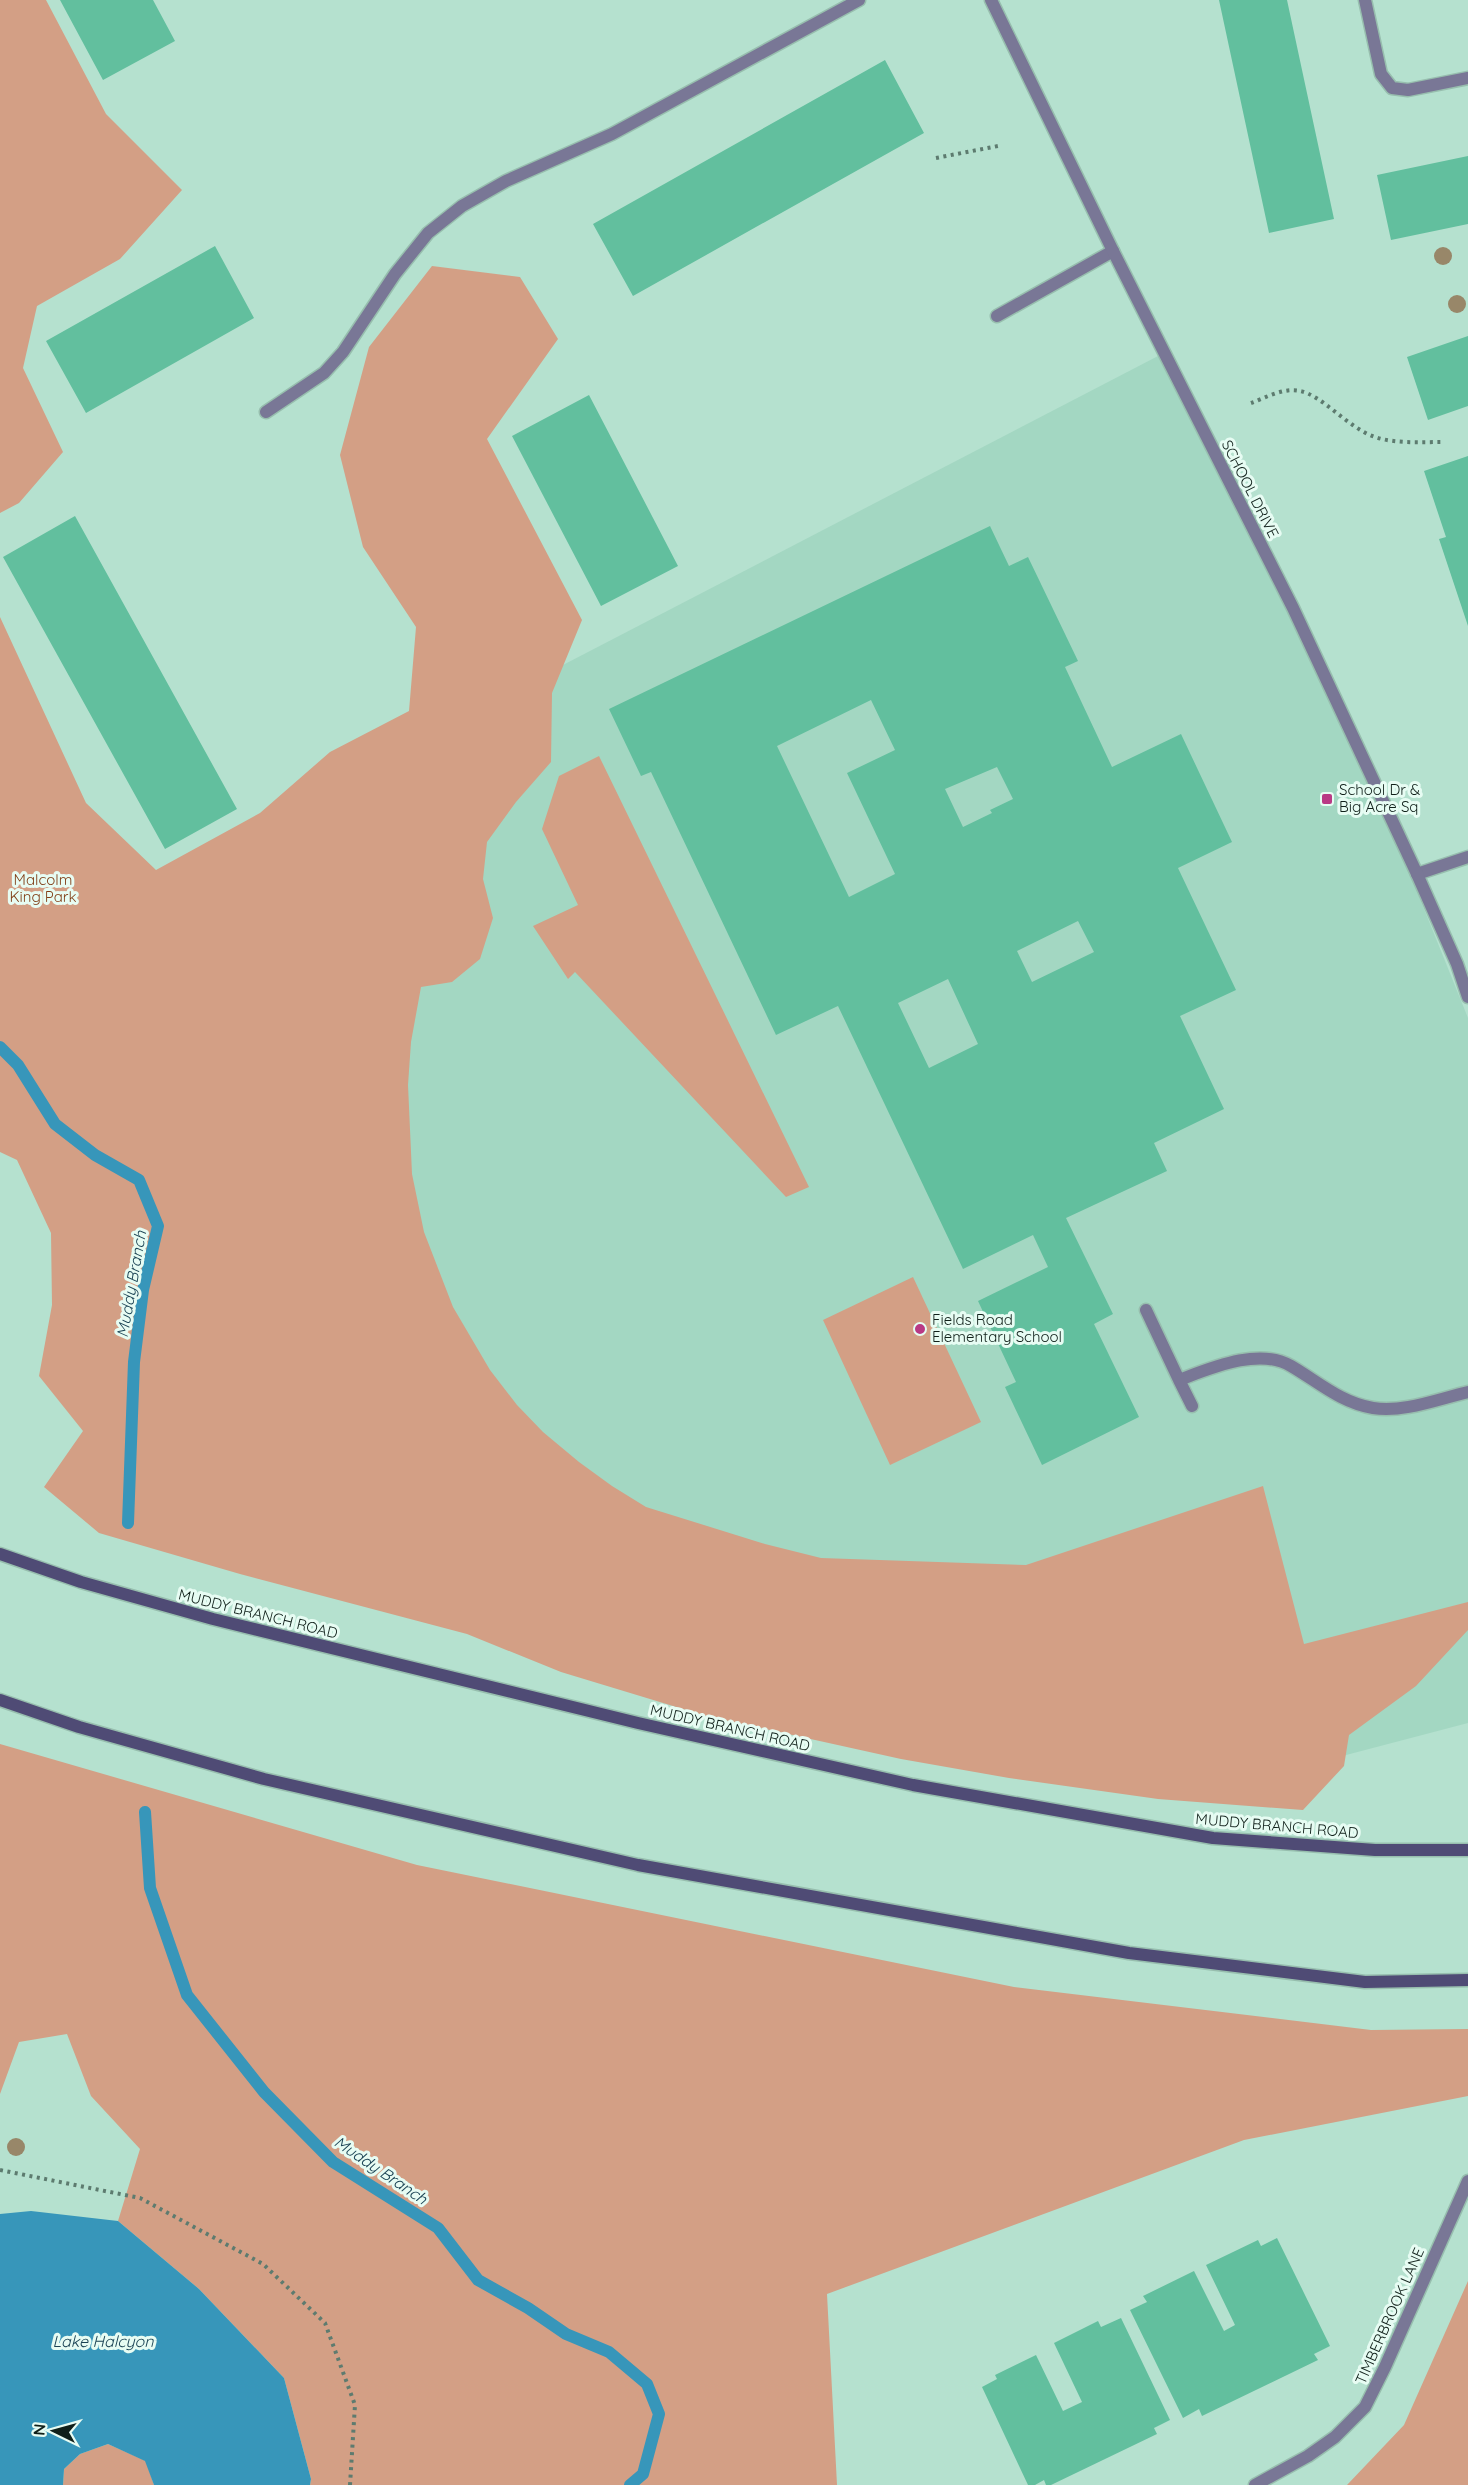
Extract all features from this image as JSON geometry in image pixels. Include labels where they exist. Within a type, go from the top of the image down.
[{"type":"main road","name":"MUDDY BRANCH ROAD","points":[[0,1554],[81,1582],[213,1619],[638,1723],[913,1785],[1213,1838],[1375,1850],[1468,1851]]},
{"type":"main road","points":[[0,1700],[79,1727],[264,1779],[638,1865],[1129,1953],[1365,1982],[1468,1980]]},
{"type":"street","points":[[266,412],[324,373],[361,327],[395,274],[428,233],[462,206],[507,181],[612,134],[859,0]]},
{"type":"street","name":"SCHOOL DRIVE","points":[[991,0],[1113,251],[1288,598],[1417,874],[1457,964],[1468,997]]},
{"type":"street","points":[[1365,0],[1381,74],[1392,88],[1408,90],[1468,78]]},
{"type":"street","points":[[997,316],[1113,251]]},
{"type":"street","points":[[1417,874],[1468,857]]},
{"type":"street","points":[[1146,1310],[1192,1406]]},
{"type":"street","points":[[1179,1380],[1220,1366],[1268,1359],[1288,1364],[1327,1390],[1372,1408],[1393,1409],[1468,1392]]},
{"type":"street","name":"TIMBERBROOK LANE","points":[[1256,2485],[1308,2456],[1335,2437],[1365,2407],[1468,2181]]},
{"type":"path","points":[[936,158],[998,146]]},
{"type":"path","points":[[1251,404],[1278,393],[1299,390],[1315,397],[1353,426],[1374,437],[1390,440],[1444,442]]},
{"type":"path","points":[[0,2170],[140,2198],[263,2264],[325,2323],[355,2405],[350,2485]]},
{"type":"shaded area","name":"Fields Road Elementary School","points":[[1160,355],[1307,651],[1412,879],[1468,1018],[1468,1723],[1289,1770],[525,1640],[151,879]]},
{"type":"green space","points":[[0,0],[46,0],[106,114],[182,190],[120,259],[37,306],[23,368],[63,452],[19,503],[0,513]]},
{"type":"green space","name":"Malcolm King Park","points":[[432,266],[520,277],[558,339],[487,439],[582,620],[552,693],[551,762],[516,802],[487,842],[483,879],[493,918],[480,959],[452,982],[421,987],[411,1042],[408,1085],[412,1174],[424,1232],[453,1307],[490,1370],[517,1405],[543,1432],[579,1462],[646,1507],[765,1544],[821,1558],[1026,1565],[1263,1486],[1304,1644],[1468,1602],[1468,1630],[1416,1686],[1349,1735],[1344,1766],[1303,1810],[1158,1799],[1009,1778],[901,1759],[706,1716],[561,1672],[467,1634],[240,1574],[99,1533],[44,1487],[83,1431],[39,1376],[52,1305],[51,1233],[17,1160],[0,1152],[0,617],[86,803],[156,870],[260,813],[330,752],[409,711],[416,627],[363,547],[340,455],[369,347]]},
{"type":"green space","points":[[599,756],[809,1187],[786,1197],[575,972],[568,979],[533,926],[578,905],[542,829],[559,776]]},
{"type":"green space","points":[[913,1277],[981,1422],[890,1465],[823,1320]]},
{"type":"green space","points":[[0,1744],[417,1865],[1014,1987],[1371,2030],[1468,2029],[1468,2096],[1244,2140],[827,2294],[837,2485],[310,2485],[311,2479],[284,2378],[199,2289],[118,2221],[140,2149],[91,2096],[67,2034],[19,2042],[0,2094]]},
{"type":"green space","points":[[1468,2281],[1468,2485],[1347,2485],[1404,2425]]},
{"type":"green space","points":[[108,2444],[146,2461],[154,2485],[63,2485],[64,2469],[80,2454]]},
{"type":"water","name":"Lake Halcyon","points":[[31,2211],[118,2221],[199,2289],[284,2378],[311,2479],[310,2485],[154,2485],[145,2461],[108,2444],[80,2454],[64,2469],[63,2485],[0,2485],[0,2214]]},
{"type":"building","points":[[60,0],[153,0],[175,41],[103,80]]},
{"type":"building","points":[[1219,0],[1287,0],[1334,219],[1269,233]]},
{"type":"building","points":[[885,60],[924,133],[633,296],[593,224]]},
{"type":"building","points":[[1468,156],[1468,224],[1391,240],[1377,175]]},
{"type":"building","points":[[215,246],[254,318],[86,413],[46,341]]},
{"type":"building","points":[[1468,336],[1468,406],[1428,420],[1407,357]]},
{"type":"building","points":[[589,395],[678,566],[601,606],[512,436]]},
{"type":"building","points":[[1468,456],[1468,626],[1439,539],[1446,537],[1424,471]]},
{"type":"building","points":[[75,516],[237,809],[165,849],[3,557]]},
{"type":"building","name":"Fields Road Elementary School","points":[[990,526],[1009,566],[1028,557],[1078,661],[1065,667],[1112,767],[1181,734],[1232,842],[1178,868],[1236,990],[1180,1016],[1224,1109],[1154,1143],[1167,1171],[1066,1218],[1113,1314],[1094,1324],[1139,1417],[1042,1465],[1005,1387],[1016,1382],[978,1301],[1048,1267],[1033,1235],[963,1269],[838,1006],[776,1035],[651,772],[641,776],[609,709]],"holes":[[[871,700],[895,750],[847,773],[895,874],[849,897],[777,746]],[[997,767],[1013,799],[990,810],[992,813],[963,827],[945,789]],[[1078,921],[1094,952],[1032,982],[1017,951]],[[948,979],[978,1044],[929,1068],[898,1003]]]},
{"type":"building","points":[[1277,2238],[1330,2346],[1314,2354],[1318,2360],[1202,2416],[1199,2409],[1183,2418],[1130,2310],[1147,2302],[1143,2296],[1194,2271],[1224,2331],[1235,2325],[1206,2265],[1258,2240],[1261,2246]]},
{"type":"building","points":[[1121,2318],[1170,2420],[1154,2428],[1157,2434],[1051,2485],[1046,2485],[1044,2480],[1035,2485],[1028,2485],[982,2387],[997,2379],[995,2375],[1036,2355],[1063,2411],[1082,2402],[1054,2343],[1098,2321],[1101,2327]]},
{"type":"waterway","name":"Muddy Branch","points":[[0,1047],[18,1065],[55,1124],[95,1155],[139,1180],[158,1226],[143,1290],[134,1362],[128,1523]]},
{"type":"waterway","name":"Muddy Branch","points":[[145,1812],[150,1888],[187,1995],[264,2092],[333,2162],[438,2228],[478,2280],[528,2308],[566,2334],[609,2352],[647,2384],[659,2414],[643,2474],[630,2485]]},
{"type":"place","name":"School Dr & Big Acre Sq","points":[[1327,799]]},
{"type":"place","name":"Fields Road Elementary School","points":[[920,1329]]}]
